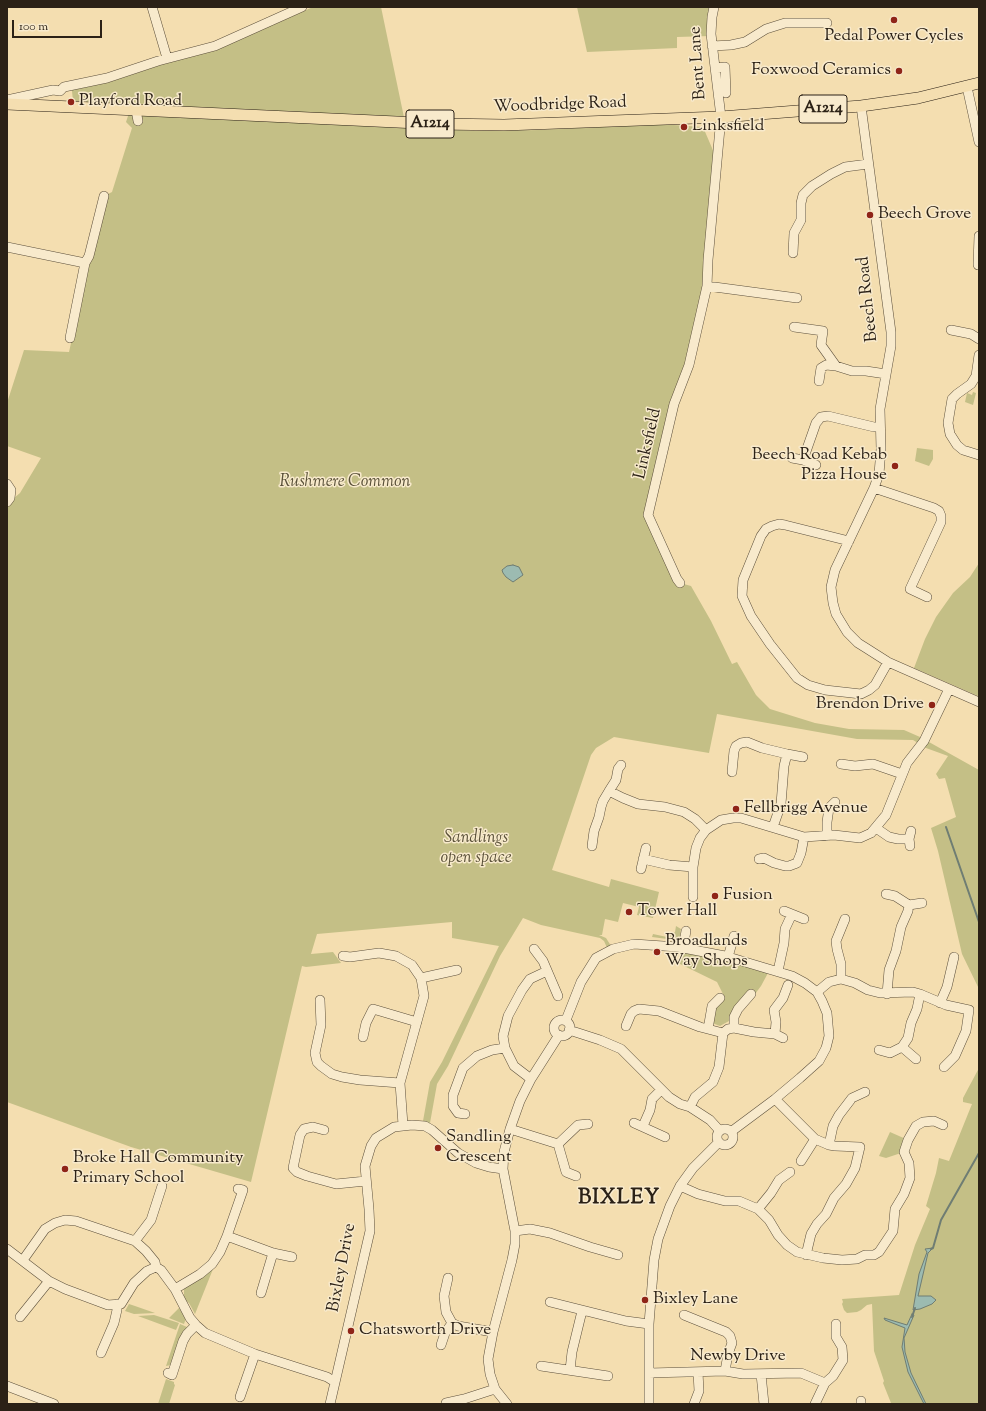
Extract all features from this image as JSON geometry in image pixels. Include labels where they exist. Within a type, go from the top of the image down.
[{"type":"main road","name":"Woodbridge Road","points":[[138,110],[474,125],[531,125],[721,117],[861,106],[912,99],[979,83]]},
{"type":"main road","name":"A1214","points":[[7,104],[138,110]]},
{"type":"street","points":[[152,7],[168,58]]},
{"type":"street","points":[[59,107],[60,91],[64,87],[107,78],[168,58],[215,46],[302,7]]},
{"type":"street","name":"Bent Lane","points":[[714,7],[712,17],[712,46],[721,117]]},
{"type":"street","points":[[712,46],[731,45],[745,42],[766,29],[785,23],[827,23]]},
{"type":"street","points":[[715,68],[725,67],[726,93]]},
{"type":"street","points":[[966,87],[979,142]]},
{"type":"street","points":[[7,100],[53,90],[60,91]]},
{"type":"street","name":"Beech Road","points":[[861,106],[891,332],[891,346],[880,409],[881,461],[874,488],[832,577],[831,587],[834,608],[850,636],[866,648],[888,662],[979,702]]},
{"type":"street","points":[[138,110],[138,121]]},
{"type":"street","name":"Linksfield","points":[[680,583],[648,516],[674,404],[689,365],[707,286],[721,117]]},
{"type":"street","points":[[793,253],[794,233],[801,220],[801,203],[803,195],[812,186],[845,167],[868,164]]},
{"type":"street","points":[[70,338],[85,263],[90,256],[104,196]]},
{"type":"street","points":[[978,265],[979,236]]},
{"type":"street","points":[[7,247],[85,263]]},
{"type":"street","points":[[707,286],[797,298]]},
{"type":"street","points":[[794,327],[823,332],[821,345],[836,366]]},
{"type":"street","points":[[951,330],[971,334],[979,339]]},
{"type":"street","points":[[979,355],[978,372],[975,379],[952,399],[948,423],[950,434],[957,445],[963,450],[979,455]]},
{"type":"street","points":[[819,381],[821,368],[826,365],[836,366],[852,371],[866,371],[886,374]]},
{"type":"street","points":[[803,460],[816,423],[821,417],[828,416],[874,427],[880,427]]},
{"type":"street","points":[[792,458],[816,464]]},
{"type":"street","points":[[7,484],[11,490],[10,498],[7,502]]},
{"type":"street","points":[[874,488],[939,511],[941,522],[910,589],[927,598]]},
{"type":"street","points":[[849,541],[779,524],[766,529],[761,536],[743,580],[742,596],[751,616],[774,650],[797,678],[808,685],[825,690],[862,694],[875,685],[888,662]]},
{"type":"street","points":[[693,897],[693,867],[696,848],[700,838],[706,830],[716,822],[733,818],[741,818],[804,837],[841,836],[860,838],[871,833],[886,815],[907,763],[924,741],[949,689]]},
{"type":"street","points":[[732,773],[734,751],[736,746],[741,743],[747,742],[762,748],[803,757]]},
{"type":"street","points":[[773,827],[780,804],[786,754]]},
{"type":"street","points":[[840,764],[855,766],[873,764],[902,774]]},
{"type":"street","points":[[592,846],[594,831],[601,807],[616,780],[617,770]]},
{"type":"street","points":[[609,791],[638,804],[665,807],[684,812],[695,819],[706,830]]},
{"type":"street","points":[[827,836],[829,808],[834,802]]},
{"type":"street","points":[[876,828],[888,837],[910,839]]},
{"type":"street","points":[[766,857],[774,863],[785,866],[797,863],[801,854],[804,837]]},
{"type":"street","points":[[640,868],[646,848]]},
{"type":"street","points":[[643,859],[669,866],[693,867]]},
{"type":"street","points":[[884,892],[895,896],[909,905],[922,903]]},
{"type":"street","points":[[886,994],[888,970],[896,951],[901,928],[909,905]]},
{"type":"street","points":[[778,971],[784,943],[788,912],[804,919]]},
{"type":"street","points":[[841,980],[841,964],[836,941],[847,917]]},
{"type":"street","points":[[683,948],[686,930]]},
{"type":"street","points":[[728,957],[734,936]]},
{"type":"street","points":[[566,1020],[581,982],[596,958],[613,949],[634,944],[649,944],[683,948],[728,957],[778,971],[805,983],[816,992],[825,1007],[828,1018],[829,1036],[826,1048],[819,1061],[775,1099],[732,1131]]},
{"type":"street","points":[[534,949],[547,971],[558,996]]},
{"type":"street","points":[[344,956],[350,957],[379,953],[396,956],[412,965],[421,978],[424,996],[400,1083],[403,1126]]},
{"type":"street","points":[[940,1003],[947,987],[954,957]]},
{"type":"street","points":[[421,978],[458,970]]},
{"type":"street","points":[[531,1079],[514,1066],[505,1048],[503,1036],[508,1016],[522,990],[530,979],[547,971]]},
{"type":"street","points":[[816,992],[829,982],[841,980],[854,983],[873,992],[886,994],[907,992],[920,994],[946,1005],[969,1010],[966,1031],[955,1056],[944,1067]]},
{"type":"street","points":[[690,1107],[695,1097],[714,1082],[719,1067],[723,1033],[728,1029],[734,1028],[779,1036],[774,1010],[783,998],[788,985]]},
{"type":"street","points":[[734,1028],[734,1018],[738,1009],[751,994]]},
{"type":"street","points":[[879,1050],[890,1053],[902,1047],[908,1038],[910,1023],[917,1009],[920,994]]},
{"type":"street","points":[[708,1029],[712,1006],[720,998]]},
{"type":"street","points":[[320,1000],[321,1025],[315,1053],[317,1062],[332,1074],[342,1077],[400,1083]]},
{"type":"street","points":[[363,1037],[366,1023],[373,1009],[418,1022]]},
{"type":"street","points":[[626,1026],[631,1014],[639,1009],[659,1011],[723,1033]]},
{"type":"street","points":[[560,1020],[566,1020],[570,1025],[569,1030],[565,1035],[560,1035],[555,1031],[555,1023],[560,1020]]},
{"type":"street","points":[[569,1030],[600,1040],[621,1050],[669,1097],[680,1104],[690,1107],[710,1120],[720,1130]]},
{"type":"street","points":[[507,1404],[495,1389],[490,1374],[488,1359],[493,1332],[515,1244],[515,1231],[503,1169],[504,1152],[520,1101],[531,1079],[560,1035]]},
{"type":"street","points":[[902,1047],[916,1059]]},
{"type":"street","points":[[465,1114],[458,1113],[454,1106],[453,1095],[464,1068],[477,1056],[492,1050],[505,1048]]},
{"type":"street","points":[[661,1090],[652,1098],[650,1110],[638,1124],[665,1137]]},
{"type":"street","points":[[829,1145],[833,1126],[839,1115],[852,1098],[865,1092]]},
{"type":"street","points":[[775,1099],[815,1138],[829,1145],[860,1147],[855,1168],[846,1184],[834,1198],[826,1214],[811,1234],[806,1255]]},
{"type":"street","points":[[680,1186],[698,1194],[725,1201],[739,1201],[758,1209],[769,1220],[778,1235],[787,1245],[797,1252],[806,1255],[842,1260],[857,1259],[874,1255],[879,1252],[893,1231],[896,1209],[910,1178],[908,1163],[904,1152],[908,1140],[916,1126],[923,1122],[934,1121],[943,1126]]},
{"type":"street","points":[[558,1144],[578,1125],[588,1124]]},
{"type":"street","name":"Bixley Drive","points":[[330,1404],[370,1230],[365,1166],[370,1146],[376,1138],[394,1127],[412,1125],[425,1126],[432,1130],[458,1153],[476,1163],[503,1169]]},
{"type":"street","points":[[324,1130],[313,1128],[304,1129],[300,1135],[293,1168],[297,1172],[307,1176],[336,1184],[366,1181]]},
{"type":"street","points":[[510,1129],[558,1144]]},
{"type":"street","points":[[720,1130],[726,1129],[732,1131]]},
{"type":"street","points":[[720,1130],[717,1136],[719,1142],[725,1145],[731,1143],[733,1137],[732,1131]]},
{"type":"street","points":[[801,1161],[815,1138]]},
{"type":"street","points":[[649,1404],[649,1324],[654,1260],[658,1239],[670,1206],[680,1186],[693,1168],[719,1142]]},
{"type":"street","points":[[558,1144],[566,1172],[576,1176]]},
{"type":"street","points":[[758,1209],[771,1194],[779,1180],[790,1172]]},
{"type":"street","points":[[136,1242],[150,1220],[162,1186]]},
{"type":"street","points":[[176,1289],[200,1274],[212,1264],[220,1252],[243,1190],[238,1189]]},
{"type":"street","points":[[23,1260],[45,1230],[55,1223],[65,1220],[76,1222],[136,1242],[146,1251],[155,1262],[156,1267],[161,1270],[176,1289],[190,1318],[205,1334],[255,1354],[327,1377],[335,1382]]},
{"type":"street","points":[[515,1231],[530,1229],[550,1233],[618,1255]]},
{"type":"street","points":[[227,1236],[273,1253],[292,1257]]},
{"type":"street","points":[[7,1249],[49,1281],[65,1289],[108,1305],[121,1304],[138,1279],[146,1271],[156,1267]]},
{"type":"street","points":[[261,1293],[273,1253]]},
{"type":"street","points":[[448,1278],[444,1296],[446,1312],[452,1323],[458,1326],[493,1332]]},
{"type":"street","points":[[20,1317],[49,1281]]},
{"type":"street","points":[[550,1302],[626,1321],[649,1324]]},
{"type":"street","points":[[101,1353],[114,1323],[117,1310],[116,1304]]},
{"type":"street","points":[[570,1370],[572,1352],[582,1311]]},
{"type":"street","points":[[684,1315],[726,1332],[730,1336],[732,1343],[728,1354],[726,1371]]},
{"type":"street","points":[[441,1345],[445,1333],[452,1323]]},
{"type":"street","points":[[815,1404],[825,1383],[833,1376],[843,1360],[842,1347],[836,1337],[836,1324]]},
{"type":"street","points":[[168,1373],[172,1375],[183,1341],[187,1334],[196,1325]]},
{"type":"street","points":[[240,1397],[255,1354]]},
{"type":"street","points":[[541,1366],[608,1376]]},
{"type":"street","name":"Newby Drive","points":[[649,1373],[726,1371],[743,1374],[800,1373],[825,1383]]},
{"type":"street","points":[[694,1404],[699,1391],[698,1372]]},
{"type":"street","points":[[760,1374],[764,1404]]},
{"type":"street","points":[[7,1386],[54,1404]]},
{"type":"street","points":[[446,1403],[464,1400],[495,1389]]},
{"type":"green space","name":"Rushmere Common","points":[[313,7],[381,7],[406,127],[477,131],[539,130],[659,124],[703,127],[715,155],[707,286],[650,509],[680,583],[691,586],[711,621],[732,664],[737,662],[756,695],[770,709],[815,723],[849,729],[904,730],[920,737],[979,770],[979,989],[962,954],[938,851],[931,828],[956,817],[945,778],[939,779],[936,774],[948,756],[926,748],[913,740],[857,739],[717,714],[709,753],[614,737],[596,748],[591,755],[552,870],[609,887],[611,879],[659,892],[653,918],[637,915],[639,907],[623,903],[618,922],[605,919],[602,935],[599,935],[606,938],[613,949],[609,952],[604,941],[600,938],[541,925],[523,918],[500,956],[448,1066],[437,1084],[430,1123],[423,1121],[430,1082],[442,1062],[499,946],[452,938],[452,922],[317,934],[311,954],[333,952],[341,963],[306,967],[302,966],[251,1182],[131,1147],[7,1102],[7,509],[14,498],[20,493],[41,458],[7,446],[7,403],[24,350],[69,352],[104,196],[112,192],[132,128],[126,122],[132,104],[73,101],[72,89],[229,44]]},
{"type":"green space","points":[[577,7],[711,7],[710,36],[677,37],[677,48],[587,52]]},
{"type":"green space","points":[[973,392],[976,393],[973,405],[965,402],[967,393],[972,395]]},
{"type":"green space","points":[[917,448],[933,450],[933,459],[929,466],[915,461]]},
{"type":"green space","points":[[979,563],[978,696],[914,668],[925,639],[936,617],[953,593],[970,577]]},
{"type":"green space","points":[[676,926],[681,929],[678,939],[675,940],[652,937],[653,934],[667,937],[675,932]]},
{"type":"green space","points":[[681,952],[726,960],[768,973],[755,994],[734,1008],[729,1021],[720,1026],[712,1023],[715,1007],[725,998],[717,982],[678,963]]},
{"type":"green space","points":[[979,1068],[979,1404],[889,1404],[891,1403],[883,1383],[884,1381],[874,1351],[872,1304],[867,1305],[857,1312],[847,1313],[844,1310],[842,1299],[899,1295],[915,1245],[930,1209],[926,1206],[939,1158],[949,1161],[972,1104],[963,1102],[963,1098]]},
{"type":"green space","points":[[890,1132],[908,1140],[904,1152],[886,1158],[879,1156]]},
{"type":"green space","points":[[213,1269],[195,1314],[189,1303],[185,1300],[184,1288]]},
{"type":"green space","points":[[129,1304],[155,1313],[134,1314],[125,1311]]},
{"type":"green space","points":[[179,1308],[186,1318],[184,1324],[169,1318]]},
{"type":"green space","points":[[154,1315],[179,1323],[176,1330],[138,1316]]},
{"type":"green space","points":[[180,1324],[187,1327],[171,1365],[166,1366]]},
{"type":"green space","points":[[166,1379],[174,1382],[175,1385],[169,1404],[158,1404]]},
{"type":"water","points":[[513,565],[519,567],[523,575],[513,582],[506,577],[502,570],[507,566]]},
{"type":"water","points":[[933,1248],[928,1253],[918,1296],[931,1296],[936,1300],[932,1304],[913,1310],[919,1274],[927,1252],[925,1249]]},
{"type":"water","points":[[912,1314],[914,1315],[904,1338],[905,1352],[911,1373],[926,1404],[924,1404],[908,1372],[902,1347],[905,1328],[885,1320],[884,1318],[907,1325]]},
{"type":"waterway","points":[[946,827],[979,922]]},
{"type":"waterway","points":[[931,1249],[933,1248],[941,1220],[979,1153]]},
{"type":"waterway","points":[[912,1317],[915,1308]]},
{"type":"place","name":"Pedal Power Cycles","points":[[894,20]]},
{"type":"place","name":"Foxwood Ceramics","points":[[899,71]]},
{"type":"place","name":"Playford Road","points":[[71,102]]},
{"type":"place","name":"Linksfield","points":[[684,127]]},
{"type":"place","name":"Beech Grove","points":[[870,215]]},
{"type":"place","name":"Beech Road Kebab Pizza House","points":[[895,466]]},
{"type":"place","name":"Brendon Drive","points":[[932,705]]},
{"type":"place","name":"Fellbrigg Avenue","points":[[736,809]]},
{"type":"place","name":"Fusion","points":[[715,896]]},
{"type":"place","name":"Tower Hall","points":[[629,912]]},
{"type":"place","name":"Broadlands Way Shops","points":[[657,952]]},
{"type":"place","name":"Sandling Crescent","points":[[438,1148]]},
{"type":"place","name":"Broke Hall Community Primary School","points":[[65,1169]]},
{"type":"place","name":"Bixley Lane","points":[[645,1300]]},
{"type":"place","name":"Chatsworth Drive","points":[[351,1331]]},
{"type":"district","name":"BIXLEY","points":[[619,1199]]},
{"type":"park label","name":"Sandlings open space","points":[[476,849]]}]
